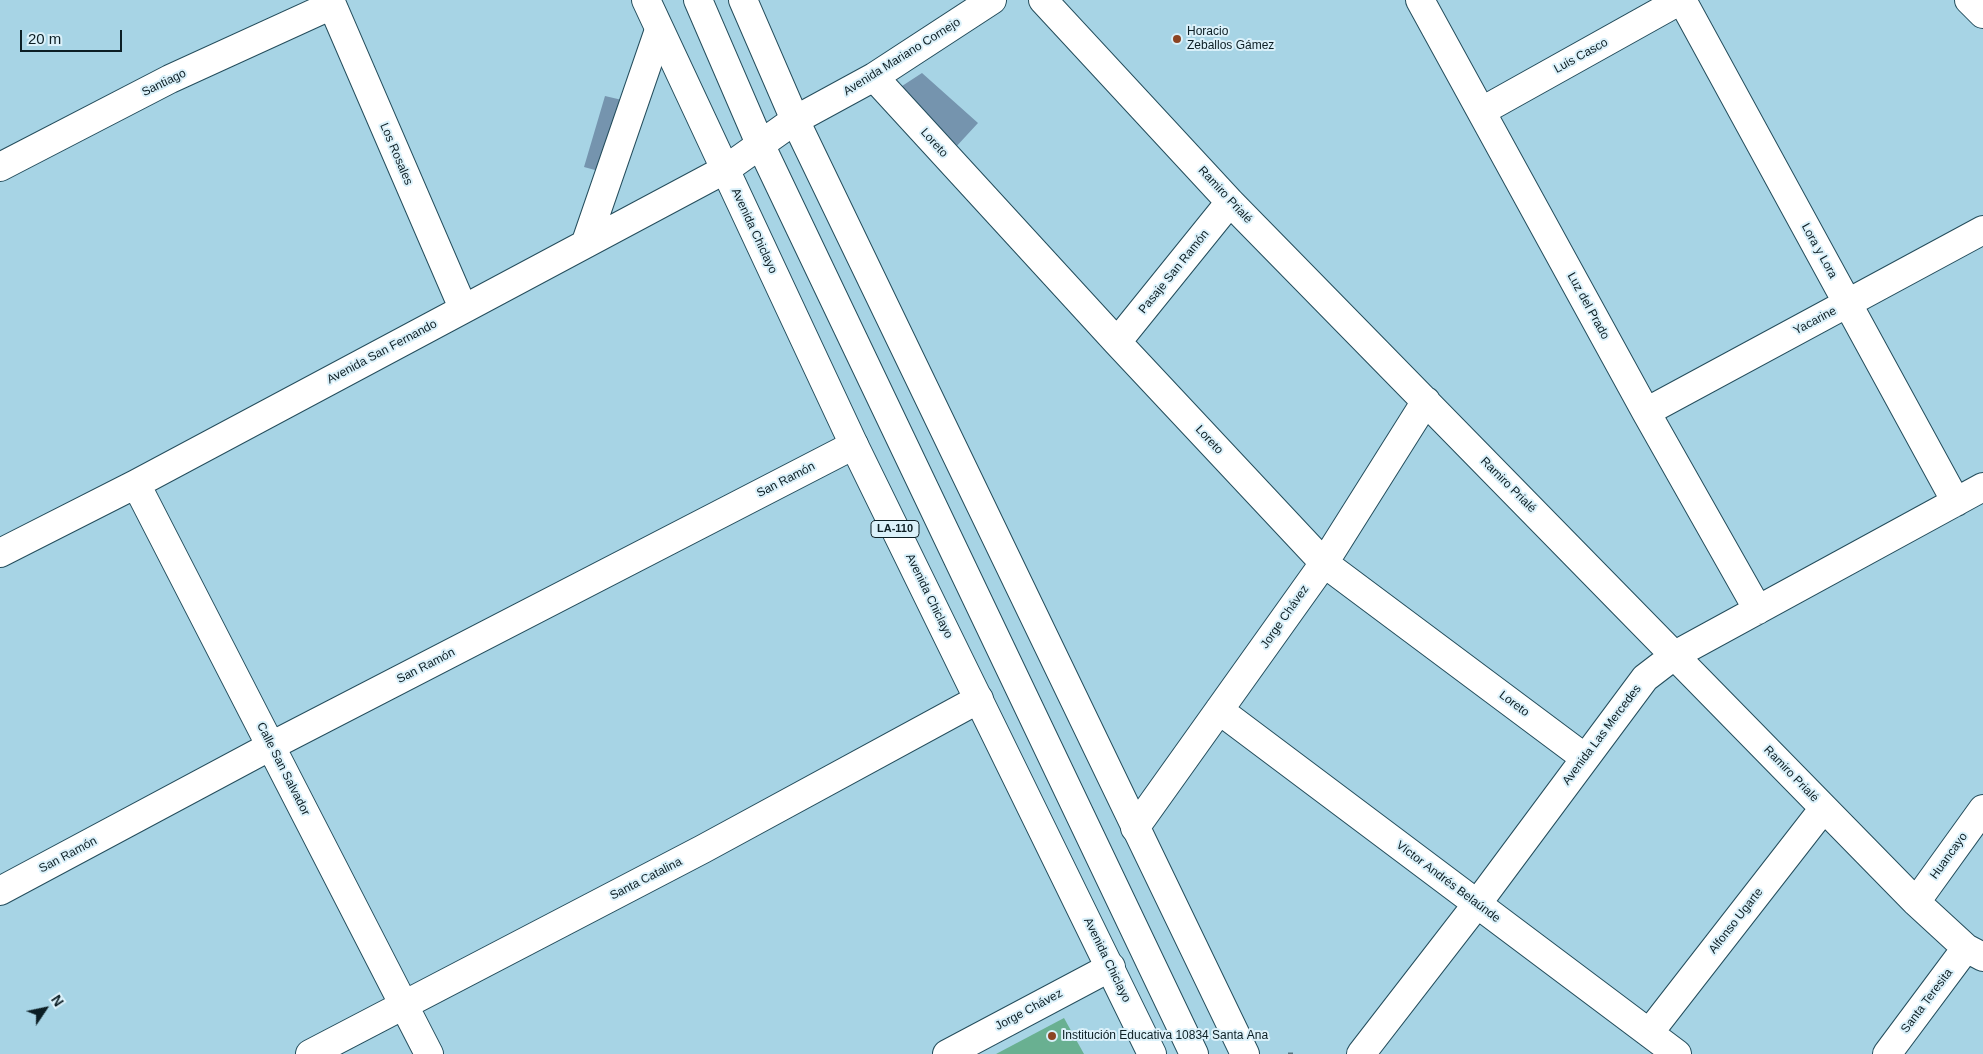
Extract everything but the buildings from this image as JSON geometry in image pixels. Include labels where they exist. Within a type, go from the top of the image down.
[{"type":"street","name":"Avenida Chiclayo","points":[[646,0],[854,445],[1111,966],[1152,1054]]},
{"type":"street","points":[[698,0],[761,146],[1194,1054]]},
{"type":"street","points":[[743,0],[795,120],[1245,1054]]},
{"type":"street","name":"Avenida Mariano Cornejo","points":[[761,146],[795,120],[874,77],[992,0]]},
{"type":"street","name":"Ramiro Prialé","points":[[1043,0],[1230,202],[1916,902],[1975,953]]},
{"type":"street","name":"Luz del Prado","points":[[1420,0],[1646,412],[1758,610]]},
{"type":"street","name":"Luis Casco","points":[[1482,112],[1681,0]]},
{"type":"street","name":"Lora y Lora","points":[[1681,0],[1956,502]]},
{"type":"street","points":[[1969,0],[1983,14]]},
{"type":"street","name":"Santiago","points":[[0,167],[170,79],[331,2]]},
{"type":"street","name":"Los Rosales","points":[[331,2],[463,308]]},
{"type":"street","points":[[586,242],[659,30]]},
{"type":"street","name":"Loreto","points":[[874,77],[1117,342],[1324,562],[1585,758]]},
{"type":"street","name":"Avenida San Fernando","points":[[0,553],[136,484],[586,242],[726,169],[761,146]]},
{"type":"street","name":"Pasaje San Ramón","points":[[1117,342],[1230,202]]},
{"type":"street","name":"Yacarine","points":[[1646,412],[1983,230]]},
{"type":"street","name":"Jorge Chávez","points":[[1135,828],[1324,562],[1426,401]]},
{"type":"street","name":"San Ramón","points":[[0,891],[271,746],[854,445]]},
{"type":"street","name":"Calle San Salvador","points":[[136,484],[429,1054]]},
{"type":"street","name":"Avenida Las Mercedes","points":[[1361,1054],[1477,904],[1645,678],[1675,655],[1983,487]]},
{"type":"street","name":"Santa Catalina","points":[[310,1054],[403,1004],[703,850],[979,699]]},
{"type":"street","name":"Víctor Andrés Belaúnde","points":[[1219,710],[1677,1054]]},
{"type":"street","name":"Alfonso Ugarte","points":[[1649,1033],[1824,808]]},
{"type":"street","name":"Huancayo","points":[[1916,902],[1983,809]]},
{"type":"street","name":"Santa Teresita","points":[[1888,1054],[1975,953]]},
{"type":"street","name":"Jorge Chávez","points":[[947,1054],[1111,966]]},
{"type":"green space","name":"Institución Educativa 10834 Santa Ana","points":[[1064,1018],[1084,1054],[996,1054]]},
{"type":"place","name":"Horacio Zeballos Gámez","points":[[1177,39]]},
{"type":"place","name":"Institución Educativa 10834 Santa Ana","points":[[1052,1036]]}]
